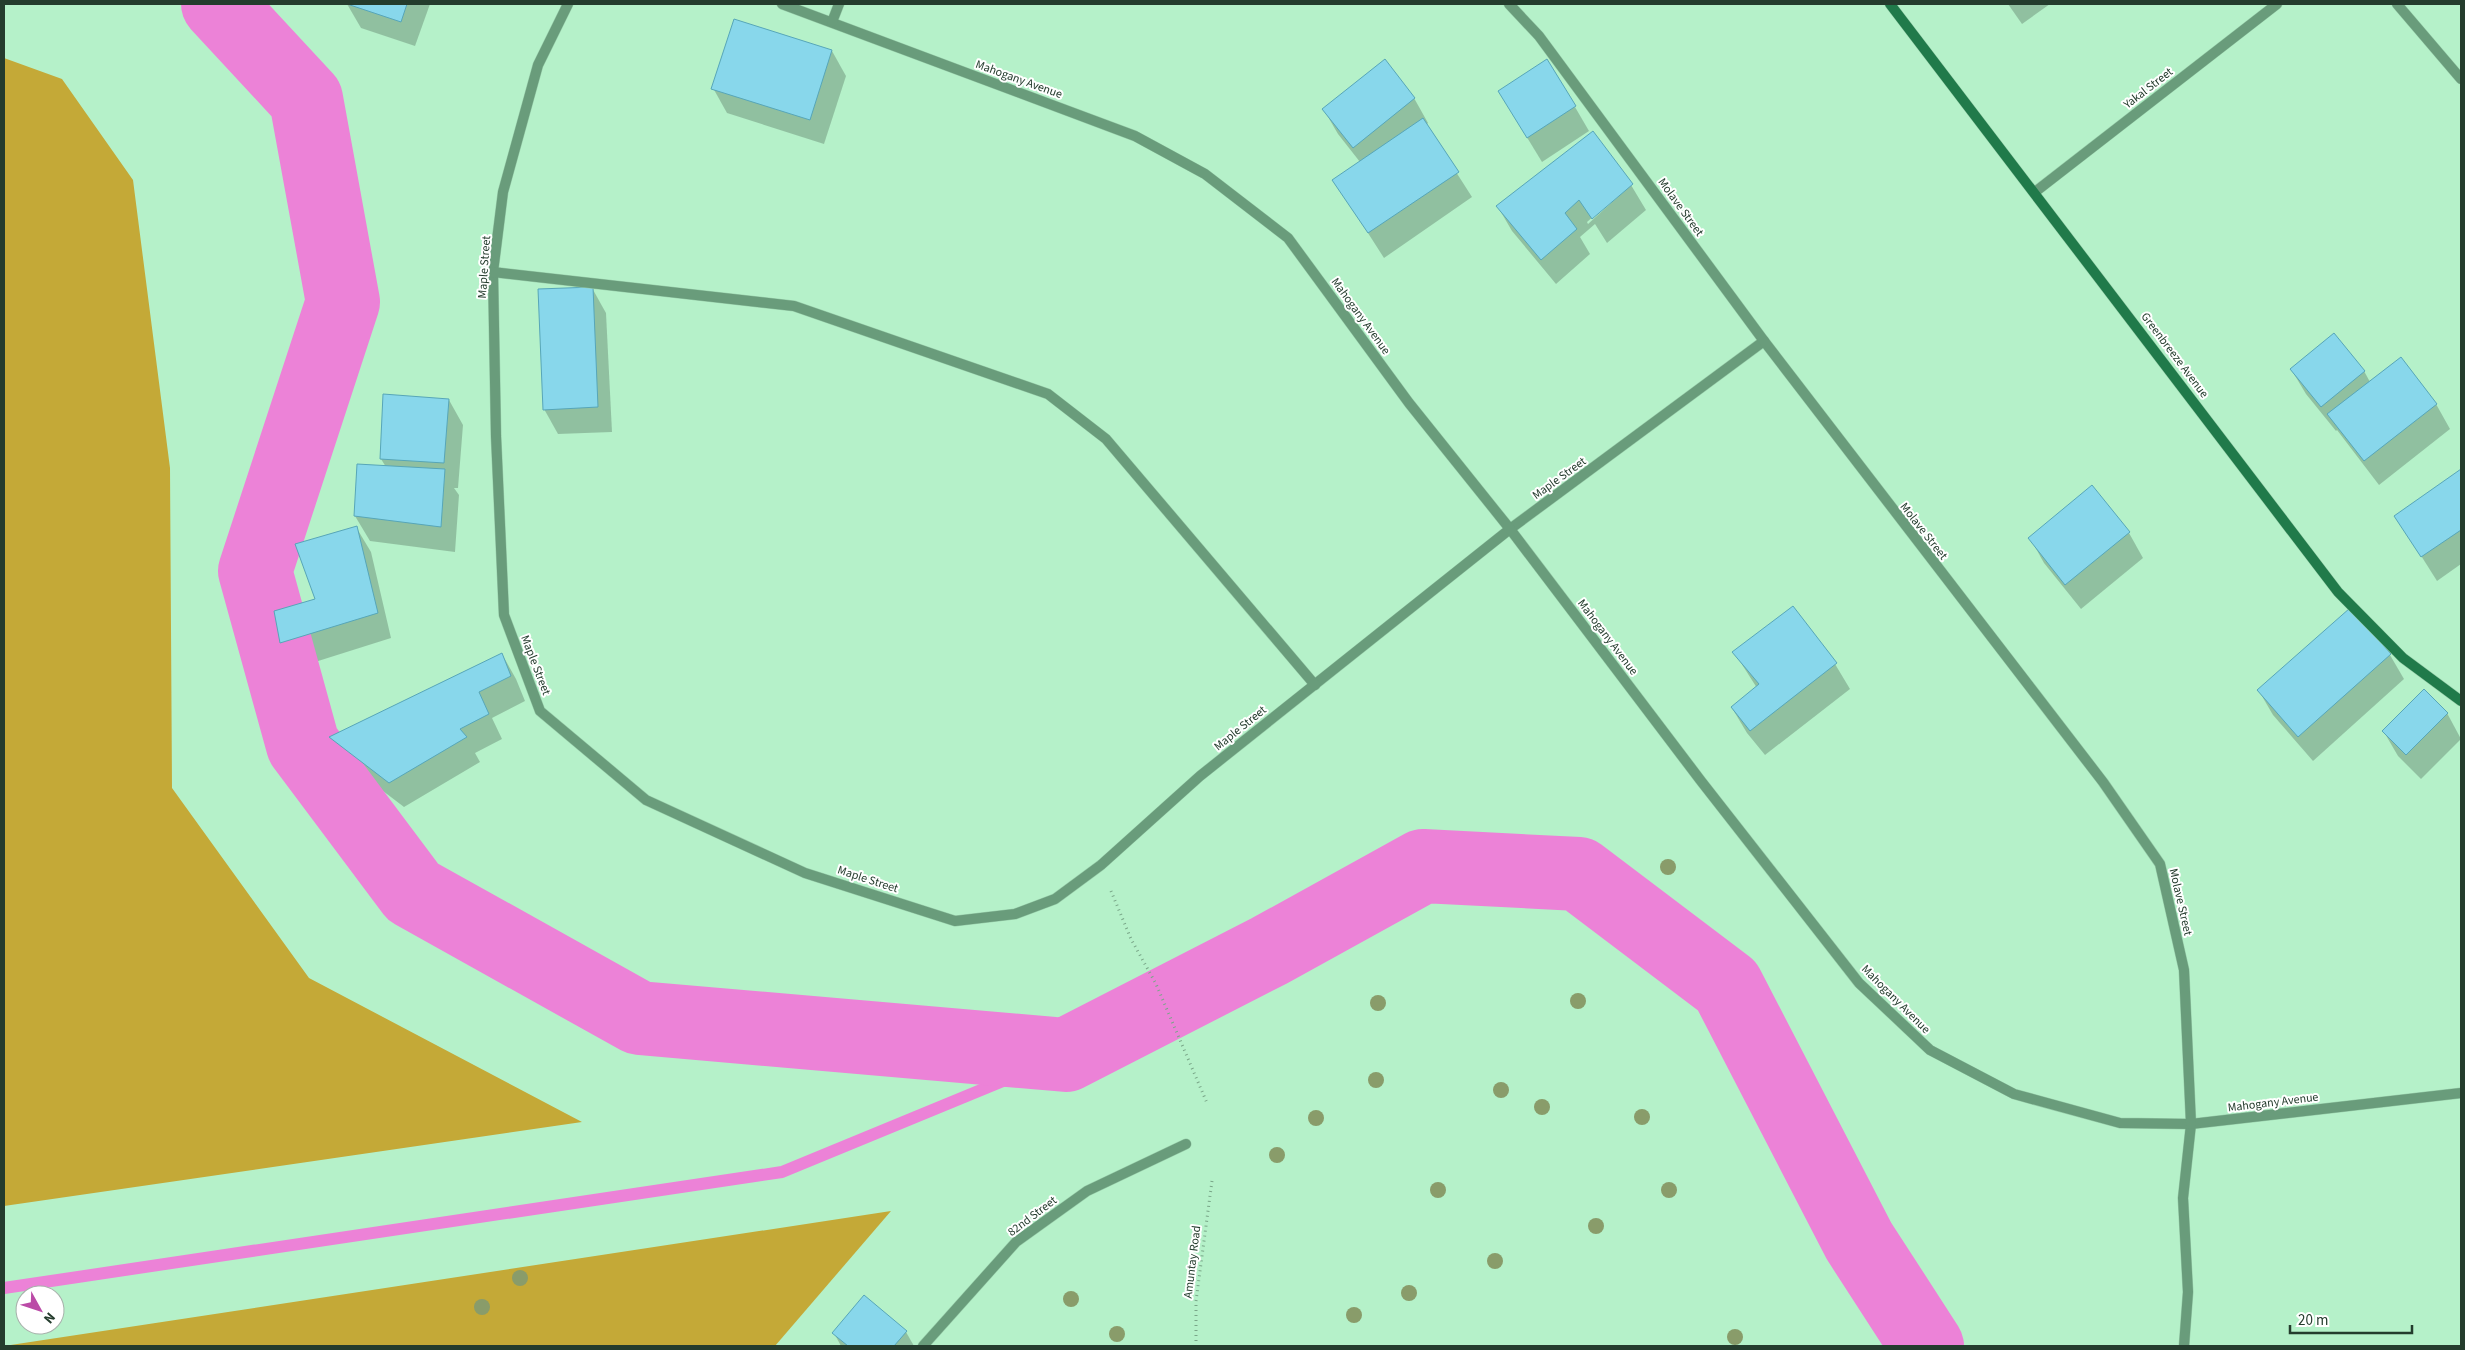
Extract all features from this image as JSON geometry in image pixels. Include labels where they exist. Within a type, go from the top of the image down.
[{"type":"street","name":"Maple Street","points":[[568,4],[538,64],[503,192],[493,272],[496,436],[504,615],[540,711],[646,800],[806,872],[955,921],[1015,914],[1056,899],[1101,865],[1200,776],[1510,529],[1764,342]]},
{"type":"street","name":"Mahogany Avenue","points":[[782,4],[1135,136],[1205,174],[1288,238],[1408,403],[1510,529],[1701,781],[1860,983],[1930,1050],[2023,1096],[2120,1123],[2191,1124],[2461,1093]]},
{"type":"street","points":[[832,22],[839,4]]},
{"type":"street","name":"Molave Street","points":[[1509,4],[1539,36],[1764,342],[2103,782],[2160,864],[2184,970],[2191,1124],[2184,1198],[2188,1292],[2184,1346]]},
{"type":"street","name":"Greenbreeze Avenue","points":[[1890,4],[2338,592],[2403,658],[2461,701]]},
{"type":"street","name":"Yakal Street","points":[[2035,192],[2276,4]]},
{"type":"street","points":[[2397,4],[2461,79]]},
{"type":"street","points":[[493,272],[794,306],[1048,394],[1106,439],[1314,684]]},
{"type":"street","name":"82nd Street","points":[[923,1346],[1016,1242],[1087,1191],[1186,1144]]},
{"type":"path","points":[[1101,865],[1131,939],[1156,984],[1207,1102]]},
{"type":"path","name":"Amuntay Road","points":[[1196,1346],[1196,1301],[1212,1181]]},
{"type":"shaded area","points":[[4,58],[62,79],[133,180],[170,468],[172,788],[309,978],[582,1122],[4,1206]]},
{"type":"shaded area","points":[[891,1211],[775,1346],[4,1346]]},
{"type":"building","points":[[347,4],[407,4],[401,22]]},
{"type":"building","points":[[734,19],[832,50],[810,120],[711,89]]},
{"type":"building","points":[[1385,59],[1415,98],[1353,148],[1322,109]]},
{"type":"building","points":[[1547,59],[1576,106],[1527,138],[1498,91]]},
{"type":"building","points":[[1423,118],[1459,172],[1368,233],[1332,180]]},
{"type":"building","points":[[1593,131],[1633,184],[1592,219],[1579,200],[1565,213],[1577,229],[1541,260],[1496,206]]},
{"type":"building","points":[[593,287],[598,407],[543,410],[538,289]]},
{"type":"building","points":[[2334,333],[2365,371],[2321,407],[2290,369]]},
{"type":"building","points":[[2401,357],[2437,404],[2364,461],[2327,414]]},
{"type":"building","points":[[383,394],[449,399],[444,463],[380,459]]},
{"type":"building","points":[[357,464],[445,469],[441,527],[354,516]]},
{"type":"building","points":[[2461,469],[2461,530],[2421,557],[2394,516]]},
{"type":"building","points":[[2092,485],[2130,532],[2065,585],[2028,538]]},
{"type":"building","points":[[357,526],[378,613],[280,643],[274,611],[315,599],[295,544]]},
{"type":"building","points":[[1793,606],[1837,663],[1750,731],[1731,707],[1759,684],[1732,652]]},
{"type":"building","points":[[2350,608],[2391,654],[2298,737],[2257,690]]},
{"type":"building","points":[[502,653],[511,676],[479,692],[489,714],[460,729],[467,737],[389,783],[329,737]]},
{"type":"building","points":[[2424,689],[2448,713],[2406,755],[2382,731]]},
{"type":"building","points":[[864,1295],[907,1331],[894,1346],[848,1346],[832,1333]]},
{"type":"waterway","points":[[218,4],[306,99],[343,302],[255,571],[303,745],[413,892],[639,1018],[1066,1055],[1269,951],[1423,866],[1579,874],[1727,986],[1859,1241],[1927,1346]]},
{"type":"waterway","points":[[4,1288],[782,1172],[1066,1055]]}]
